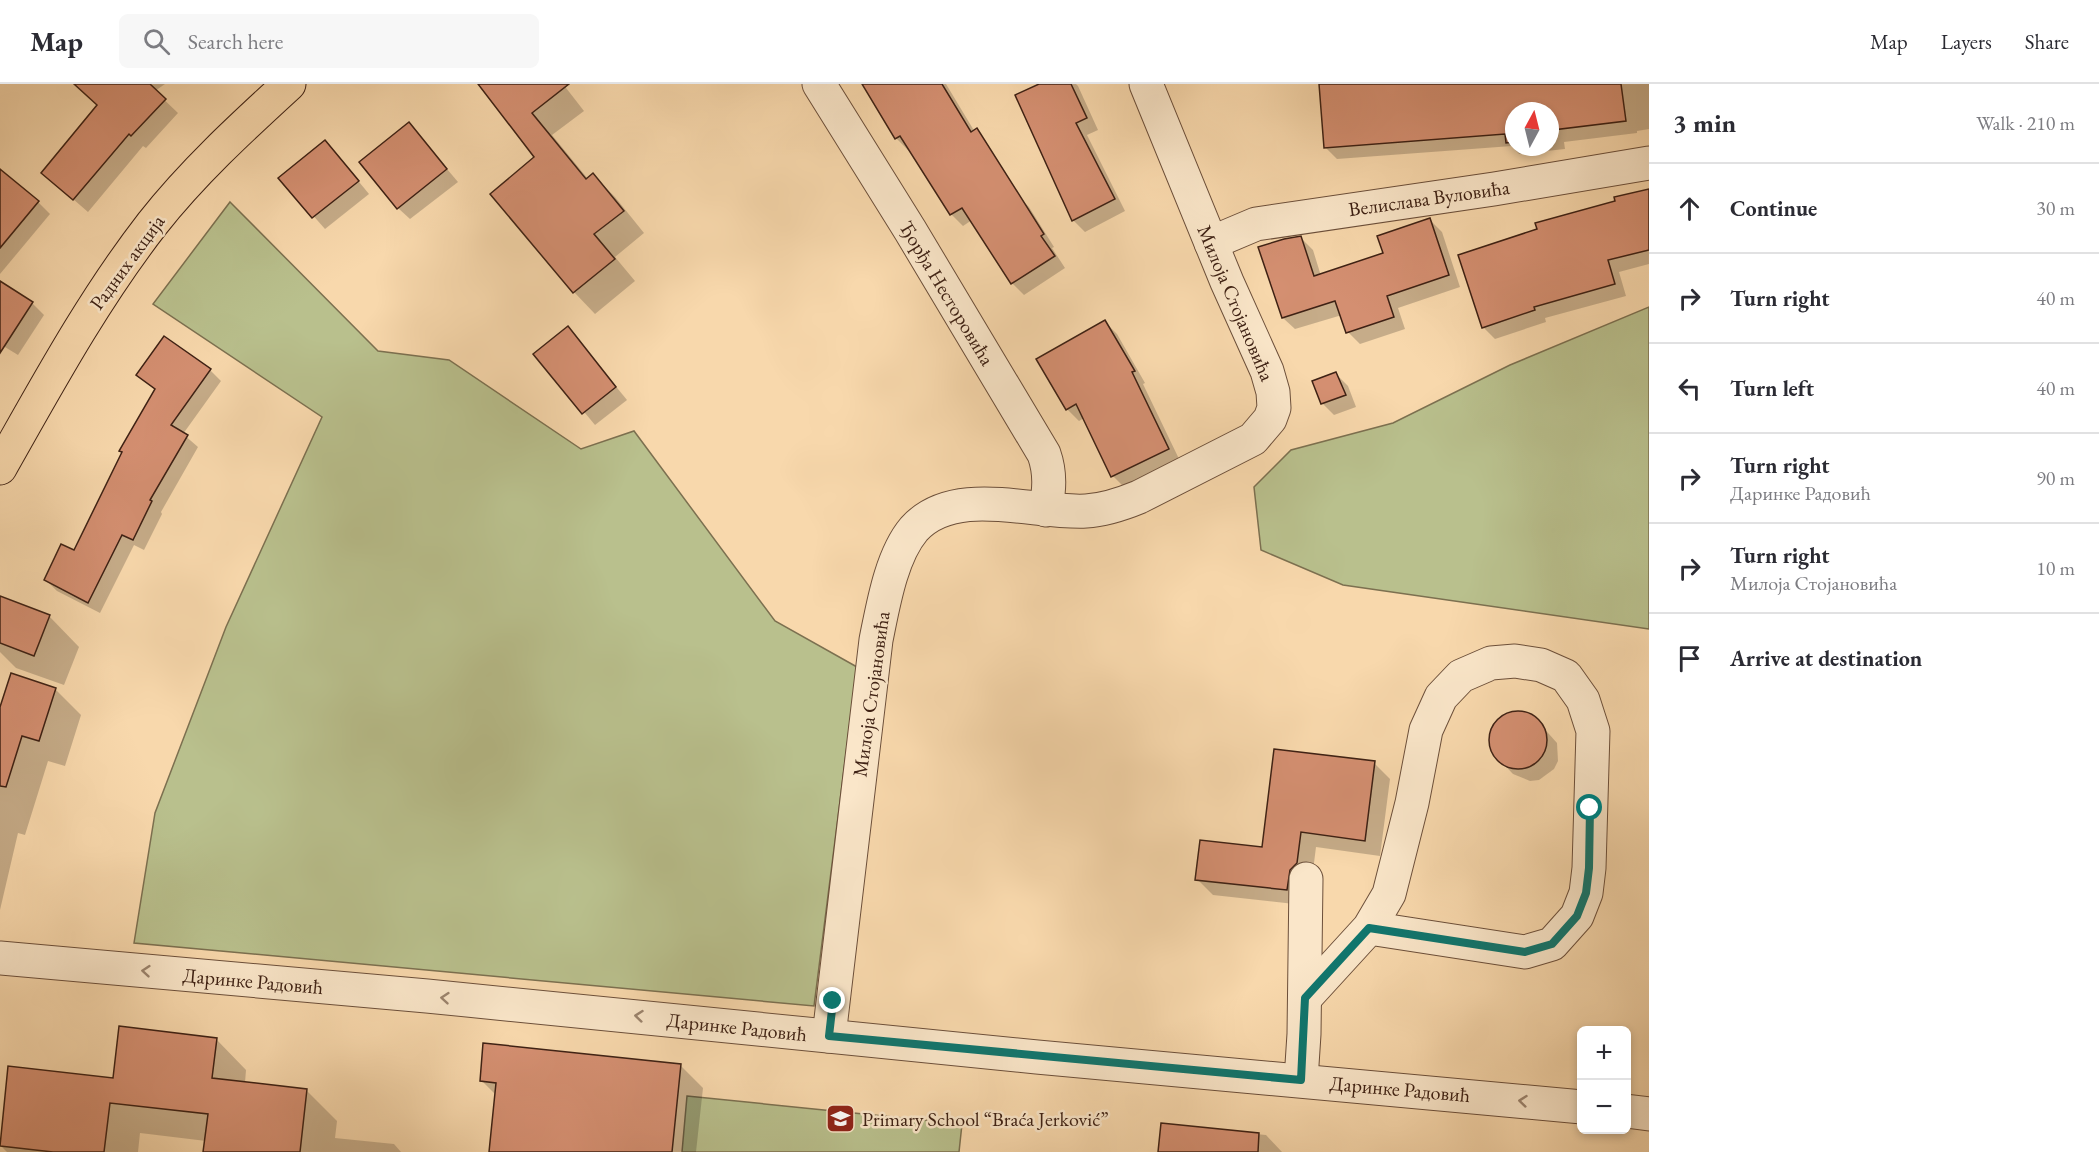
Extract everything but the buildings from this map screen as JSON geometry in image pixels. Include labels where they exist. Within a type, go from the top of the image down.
[{"type":"main road","name":"Радних акција","points":[[0,468],[92,309],[153,224],[205,164],[289,84]]},
{"type":"street","name":"Ђорђа Несторовића","points":[[819,84],[910,230],[1044,454],[1050,483],[1046,510]]},
{"type":"street","name":"Милоја Стојановића","points":[[829,1036],[876,640],[895,564],[905,542],[915,528],[930,516],[965,505],[995,505],[1046,510],[1101,510],[1139,497],[1253,439],[1270,419],[1274,408],[1270,382],[1146,84]]},
{"type":"street","name":"Велислава Вуловића","points":[[1211,243],[1256,224],[1494,189],[1649,163]]},
{"type":"street","points":[[1305,998],[1369,928],[1389,894],[1412,802],[1426,730],[1442,697],[1461,676],[1491,663],[1515,661],[1541,665],[1566,676],[1583,700],[1593,731],[1589,868],[1586,893],[1577,916],[1552,944],[1525,952],[1369,928]]},
{"type":"street","points":[[1301,1080],[1305,998],[1306,879]]},
{"type":"street","name":"Даринке Радовић","points":[[0,958],[462,999],[1577,1107]]},
{"type":"street","points":[[1631,1112],[1649,1114]]},
{"type":"green space","points":[[230,202],[378,351],[449,360],[581,449],[634,431],[775,621],[857,667],[814,1006],[134,943],[155,813],[226,627],[322,417],[153,304]]},
{"type":"green space","points":[[1649,307],[1649,629],[1343,585],[1261,550],[1254,487],[1291,450],[1393,423],[1510,365]]},
{"type":"green space","points":[[687,1096],[962,1124],[959,1152],[682,1152]]},
{"type":"place","name":"Primary School “Braća Jerković”","points":[[841,1119]]},
{"type":"route","points":[[833,1001],[829,1036],[1301,1080],[1305,998],[1369,928],[1525,952],[1552,944],[1577,916],[1586,893],[1589,868],[1590,808]]}]
